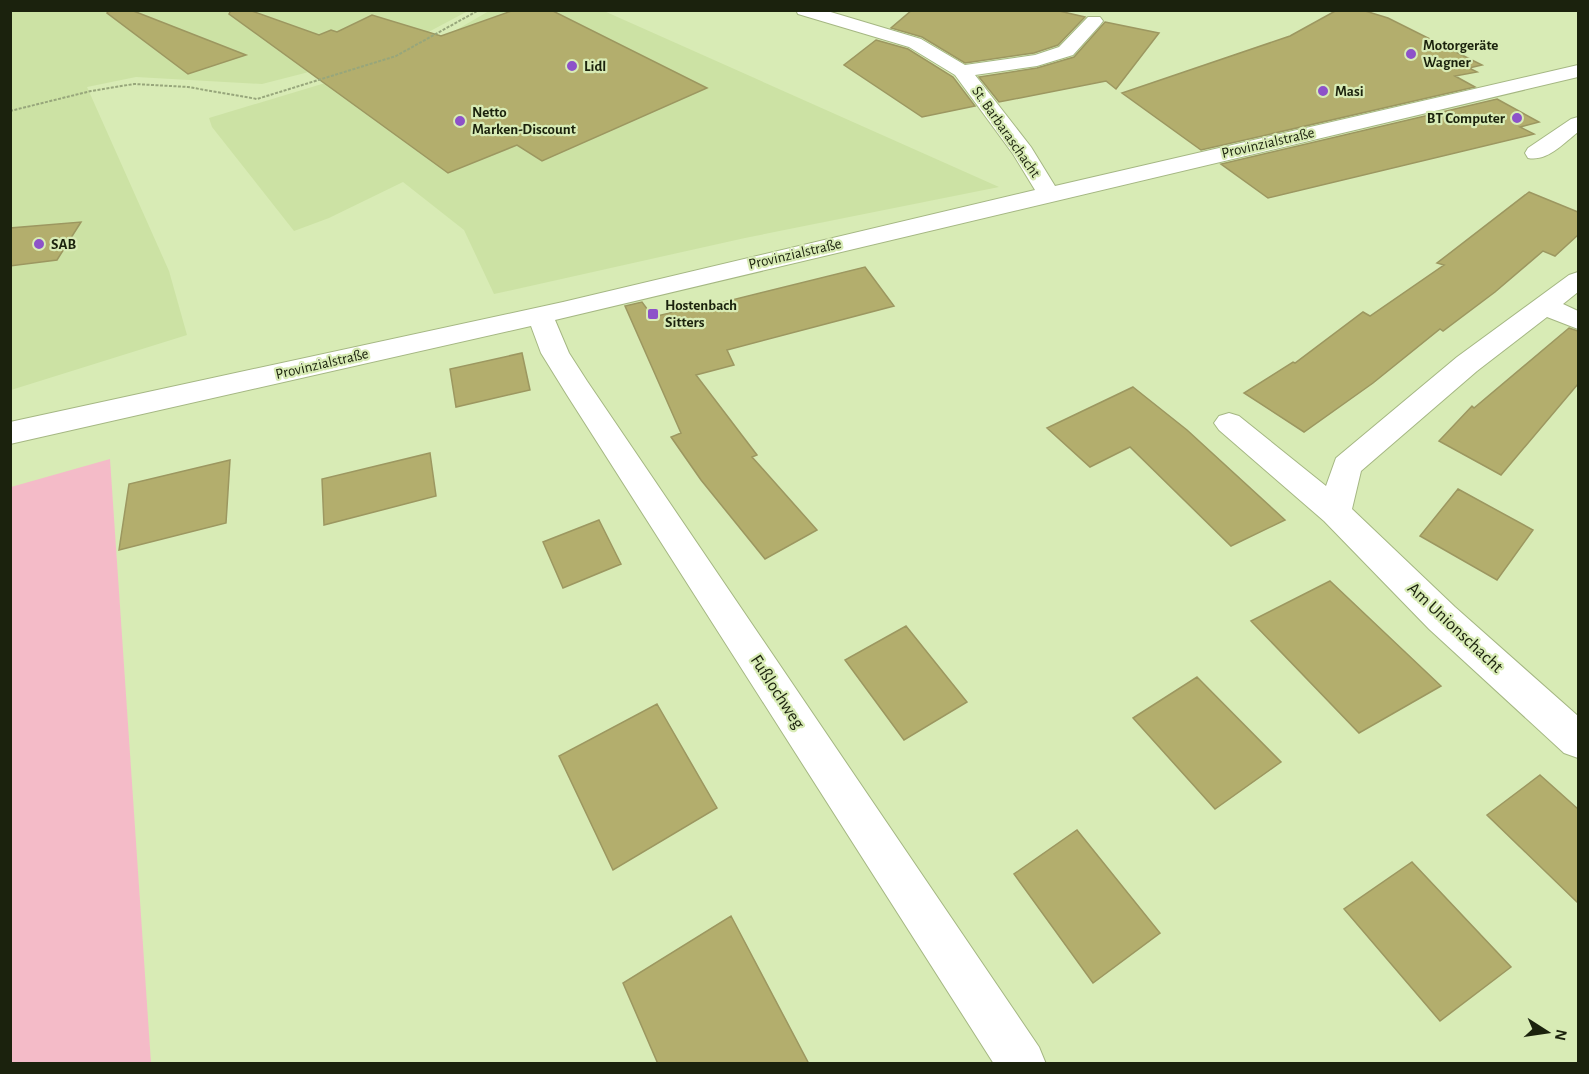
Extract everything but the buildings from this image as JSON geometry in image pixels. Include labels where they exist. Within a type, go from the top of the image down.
[{"type":"street","name":"St. Barbaraschacht","points":[[804,10],[915,43],[962,72],[1023,152],[1049,194]]},
{"type":"street","name":"St. Barbaraschacht","points":[[962,72],[1037,60],[1066,51],[1094,21]]},
{"type":"street","name":"Provinzialstraße","points":[[10,434],[540,315],[1578,71]]},
{"type":"street","points":[[1536,153],[1578,123]]},
{"type":"street","points":[[1335,512],[1347,466],[1467,364],[1578,280]]},
{"type":"street","points":[[1546,306],[1578,321]]},
{"type":"street","name":"Fußlochweg","points":[[540,315],[555,353],[577,388],[1022,1064]]},
{"type":"street","name":"Am Unionschacht","points":[[1229,423],[1335,512],[1442,618],[1578,740]]},
{"type":"path","points":[[10,111],[120,86],[143,84],[235,93],[257,99],[396,56],[479,10]]},
{"type":"shaded area","points":[[11,11],[468,11],[419,37],[262,84],[136,77],[87,87],[169,271],[187,335],[11,390]]},
{"type":"shaded area","points":[[489,11],[604,11],[999,187],[745,238],[494,294],[464,230],[403,182],[329,218],[294,231],[212,127],[209,118],[408,58]]},
{"type":"shaded area","points":[[110,459],[151,1063],[11,1063],[11,487]]},
{"type":"place","name":"Motorgeräte Wagner","points":[[1411,54]]},
{"type":"place","name":"Lidl","points":[[572,66]]},
{"type":"place","name":"Masi","points":[[1323,91]]},
{"type":"place","name":"BT Computer","points":[[1517,118]]},
{"type":"place","name":"Netto Marken-Discount","points":[[460,121]]},
{"type":"place","name":"SAB","points":[[39,244]]},
{"type":"place","name":"Hostenbach Sitters","points":[[653,314]]}]
